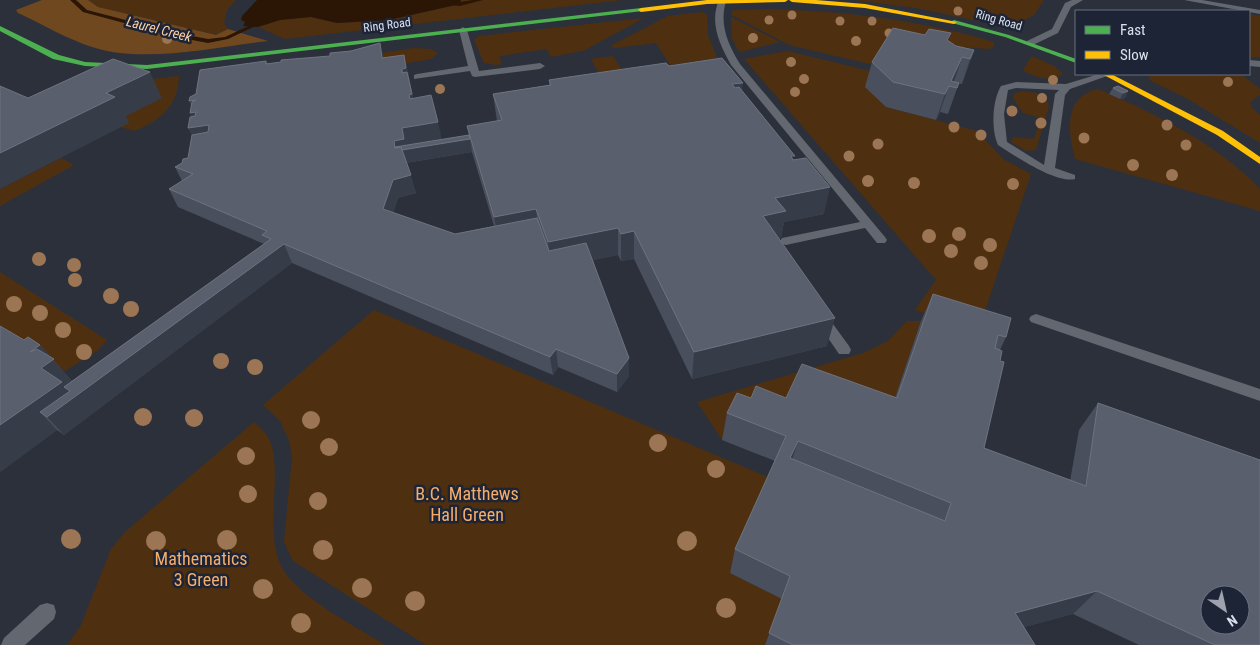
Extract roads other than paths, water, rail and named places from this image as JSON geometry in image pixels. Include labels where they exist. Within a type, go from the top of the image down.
[{"type":"street","name":"Ring Road","points":[[0,28],[56,58],[85,64],[131,67],[195,63],[722,1],[785,0]]},
{"type":"street","name":"Ring Road","points":[[792,0],[848,3],[901,10],[978,28],[1030,43],[1075,62]]},
{"type":"street","points":[[1109,75],[1220,132],[1260,161]]},
{"type":"lane","points":[[1030,43],[1055,31],[1068,5],[1079,0]]},
{"type":"lane","points":[[1188,0],[1248,10]]},
{"type":"lane","points":[[722,1],[719,8],[720,32],[725,49],[736,65],[881,240]]},
{"type":"lane","points":[[463,30],[475,74],[540,66]]},
{"type":"lane","points":[[417,77],[474,68]]},
{"type":"lane","points":[[1071,176],[1049,170],[1020,156],[1002,143],[998,124],[1001,109],[1000,95],[1004,88],[1016,85],[1067,87],[1104,75]]},
{"type":"lane","points":[[1049,170],[1060,94],[1067,87]]},
{"type":"lane","points":[[786,241],[868,224]]},
{"type":"lane","points":[[812,305],[844,350]]},
{"type":"lane","points":[[1036,319],[1260,395]]},
{"type":"lane","points":[[11,645],[47,612]]},
{"type":"waterway","name":"Laurel Creek","points":[[73,0],[85,11],[176,35],[208,41],[226,38],[259,23]]},
{"type":"waterway","points":[[425,0],[460,4],[480,0]]},
{"type":"park label","name":"B.C. Matthews Hall Green","points":[[467,503]]},
{"type":"park label","name":"Mathematics 3 Green","points":[[201,568]]}]
